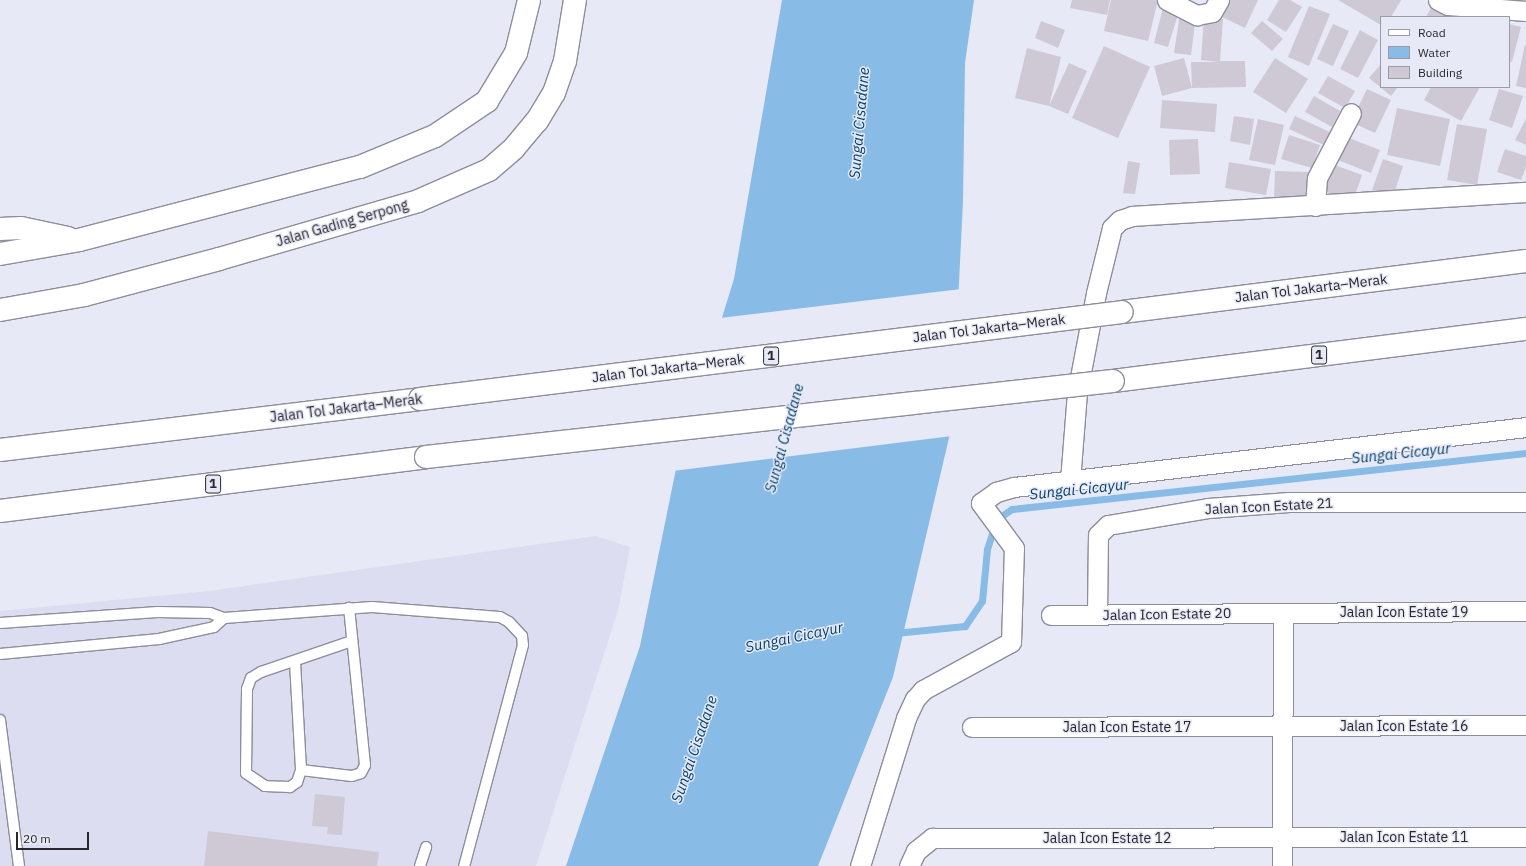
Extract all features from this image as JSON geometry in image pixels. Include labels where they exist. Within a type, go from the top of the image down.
[{"type":"main road","points":[[0,254],[80,240],[360,167],[435,136],[487,101],[516,53],[529,0]]},
{"type":"main road","name":"Jalan Gading Serpong","points":[[0,310],[84,295],[219,260],[418,201],[489,170],[514,148],[533,127],[554,93],[565,61],[574,0]]},
{"type":"main road","points":[[0,229],[20,228],[80,240]]},
{"type":"main road","name":"Jalan Tol Jakarta–Merak","points":[[0,450],[1526,261]]},
{"type":"main road","name":"1","points":[[0,511],[426,457],[1113,381],[1526,329]]},
{"type":"street","points":[[1167,0],[1197,14],[1212,12],[1219,0]]},
{"type":"street","points":[[1438,0],[1448,5],[1526,11]]},
{"type":"street","points":[[1315,206],[1317,178],[1350,113]]},
{"type":"street","points":[[1070,481],[1076,394],[1096,293],[1112,228],[1120,220],[1132,216],[1526,192]]},
{"type":"street","points":[[860,866],[906,718],[915,699],[923,690],[1011,642],[1014,548],[981,503],[996,492],[1014,487],[1526,427]]},
{"type":"street","name":"Jalan Icon Estate 21","points":[[1097,615],[1098,535],[1108,525],[1208,508],[1289,502],[1526,502]]},
{"type":"street","name":"Jalan Icon Estate 19","points":[[1283,613],[1526,612]]},
{"type":"street","points":[[1282,866],[1283,613]]},
{"type":"street","name":"Jalan Icon Estate 20","points":[[1051,615],[1283,613]]},
{"type":"street","name":"Jalan Icon Estate 16","points":[[1282,726],[1526,725]]},
{"type":"street","name":"Jalan Icon Estate 17","points":[[972,727],[1282,726]]},
{"type":"street","name":"Jalan Icon Estate 11","points":[[1282,838],[1526,837]]},
{"type":"street","name":"Jalan Icon Estate 12","points":[[909,866],[916,851],[932,838],[1282,838]]},
{"type":"lane","points":[[0,623],[158,612],[210,613],[224,618],[372,607],[500,618],[509,622],[522,636],[523,645],[464,866]]},
{"type":"lane","points":[[301,770],[352,776],[361,773],[364,765],[349,608]]},
{"type":"lane","points":[[0,654],[159,639],[214,627],[224,618]]},
{"type":"lane","points":[[295,662],[301,770],[297,782],[290,787],[265,786],[250,778],[245,762],[247,689],[251,678],[261,672],[295,662],[352,641]]},
{"type":"lane","points":[[0,720],[19,866]]},
{"type":"lane","points":[[420,866],[426,847]]},
{"type":"shaded area","points":[[596,536],[630,547],[619,607],[536,866],[0,866],[0,611],[209,591]]},
{"type":"water","name":"Sungai Cisadane","points":[[782,0],[974,0],[965,63],[963,201],[952,425],[893,677],[818,866],[566,866],[640,646],[678,459],[734,279]]},
{"type":"pier","points":[[961,289],[952,436],[673,471],[720,318]]},
{"type":"building","points":[[1072,0],[1110,0],[1107,15],[1070,8]]},
{"type":"building","points":[[1111,0],[1158,0],[1148,41],[1104,31]]},
{"type":"building","points":[[1230,0],[1258,0],[1245,28],[1222,17]]},
{"type":"building","points":[[1279,0],[1290,0],[1302,7],[1286,32],[1267,20]]},
{"type":"building","points":[[1338,0],[1401,0],[1392,16],[1380,16],[1380,24]]},
{"type":"building","points":[[1435,1],[1454,13],[1452,16],[1427,16]]},
{"type":"building","points":[[1164,4],[1180,8],[1168,47],[1154,43]]},
{"type":"building","points":[[1309,6],[1330,14],[1309,66],[1288,57]]},
{"type":"building","points":[[1180,14],[1196,16],[1191,55],[1174,53]]},
{"type":"building","points":[[1204,17],[1223,19],[1220,61],[1245,61],[1246,87],[1192,88],[1191,62],[1219,62],[1201,60]]},
{"type":"building","points":[[1041,21],[1065,30],[1058,48],[1035,38]]},
{"type":"building","points":[[1262,21],[1283,39],[1272,51],[1251,33]]},
{"type":"building","points":[[1333,24],[1349,31],[1333,66],[1317,59]]},
{"type":"building","points":[[1510,24],[1521,27],[1512,62],[1510,61]]},
{"type":"building","points":[[1360,30],[1378,40],[1358,78],[1340,69]]},
{"type":"building","points":[[1526,45],[1526,88],[1516,86]]},
{"type":"building","points":[[1104,46],[1150,67],[1118,138],[1072,118]]},
{"type":"building","points":[[1027,48],[1061,57],[1049,106],[1015,98]]},
{"type":"building","points":[[1184,58],[1192,88],[1162,96],[1154,66]]},
{"type":"building","points":[[1275,58],[1308,79],[1286,113],[1253,92]]},
{"type":"building","points":[[1069,63],[1087,71],[1068,114],[1049,106]]},
{"type":"building","points":[[1380,65],[1380,87],[1369,78]]},
{"type":"building","points":[[1328,76],[1355,91],[1345,108],[1318,93]]},
{"type":"building","points":[[1381,88],[1397,88],[1391,96]]},
{"type":"building","points":[[1430,88],[1479,88],[1461,121],[1424,100]]},
{"type":"building","points":[[1367,89],[1391,100],[1375,133],[1351,122]]},
{"type":"building","points":[[1499,89],[1523,96],[1512,128],[1489,120]]},
{"type":"building","points":[[1314,96],[1340,111],[1332,127],[1305,112]]},
{"type":"building","points":[[1162,100],[1217,104],[1215,132],[1160,128]]},
{"type":"building","points":[[1397,108],[1450,119],[1440,166],[1387,155]]},
{"type":"building","points":[[1234,116],[1254,119],[1250,145],[1230,141]]},
{"type":"building","points":[[1295,116],[1332,133],[1326,146],[1289,129]]},
{"type":"building","points":[[1258,119],[1284,125],[1275,165],[1249,160]]},
{"type":"building","points":[[1526,119],[1526,145],[1515,140]]},
{"type":"building","points":[[1457,124],[1487,129],[1477,185],[1447,180]]},
{"type":"building","points":[[1289,135],[1320,145],[1312,168],[1281,159]]},
{"type":"building","points":[[1344,136],[1380,150],[1371,173],[1335,159]]},
{"type":"building","points":[[1198,139],[1200,174],[1170,175],[1169,140]]},
{"type":"building","points":[[1505,149],[1526,156],[1526,167],[1521,180],[1497,172]]},
{"type":"building","points":[[1383,159],[1403,166],[1393,197],[1372,190]]},
{"type":"building","points":[[1128,161],[1140,163],[1135,194],[1123,193]]},
{"type":"building","points":[[1229,162],[1271,169],[1266,195],[1225,188]]},
{"type":"building","points":[[1329,163],[1362,175],[1353,201],[1320,190]]},
{"type":"building","points":[[1275,171],[1308,172],[1307,202],[1274,200]]},
{"type":"building","points":[[315,794],[345,797],[342,835],[327,834],[328,827],[312,826]]},
{"type":"building","points":[[208,831],[379,852],[377,866],[204,866]]},
{"type":"waterway","name":"Sungai Cicayur","points":[[895,633],[965,626],[982,601],[987,549],[997,519],[1012,509],[1526,453]]}]
